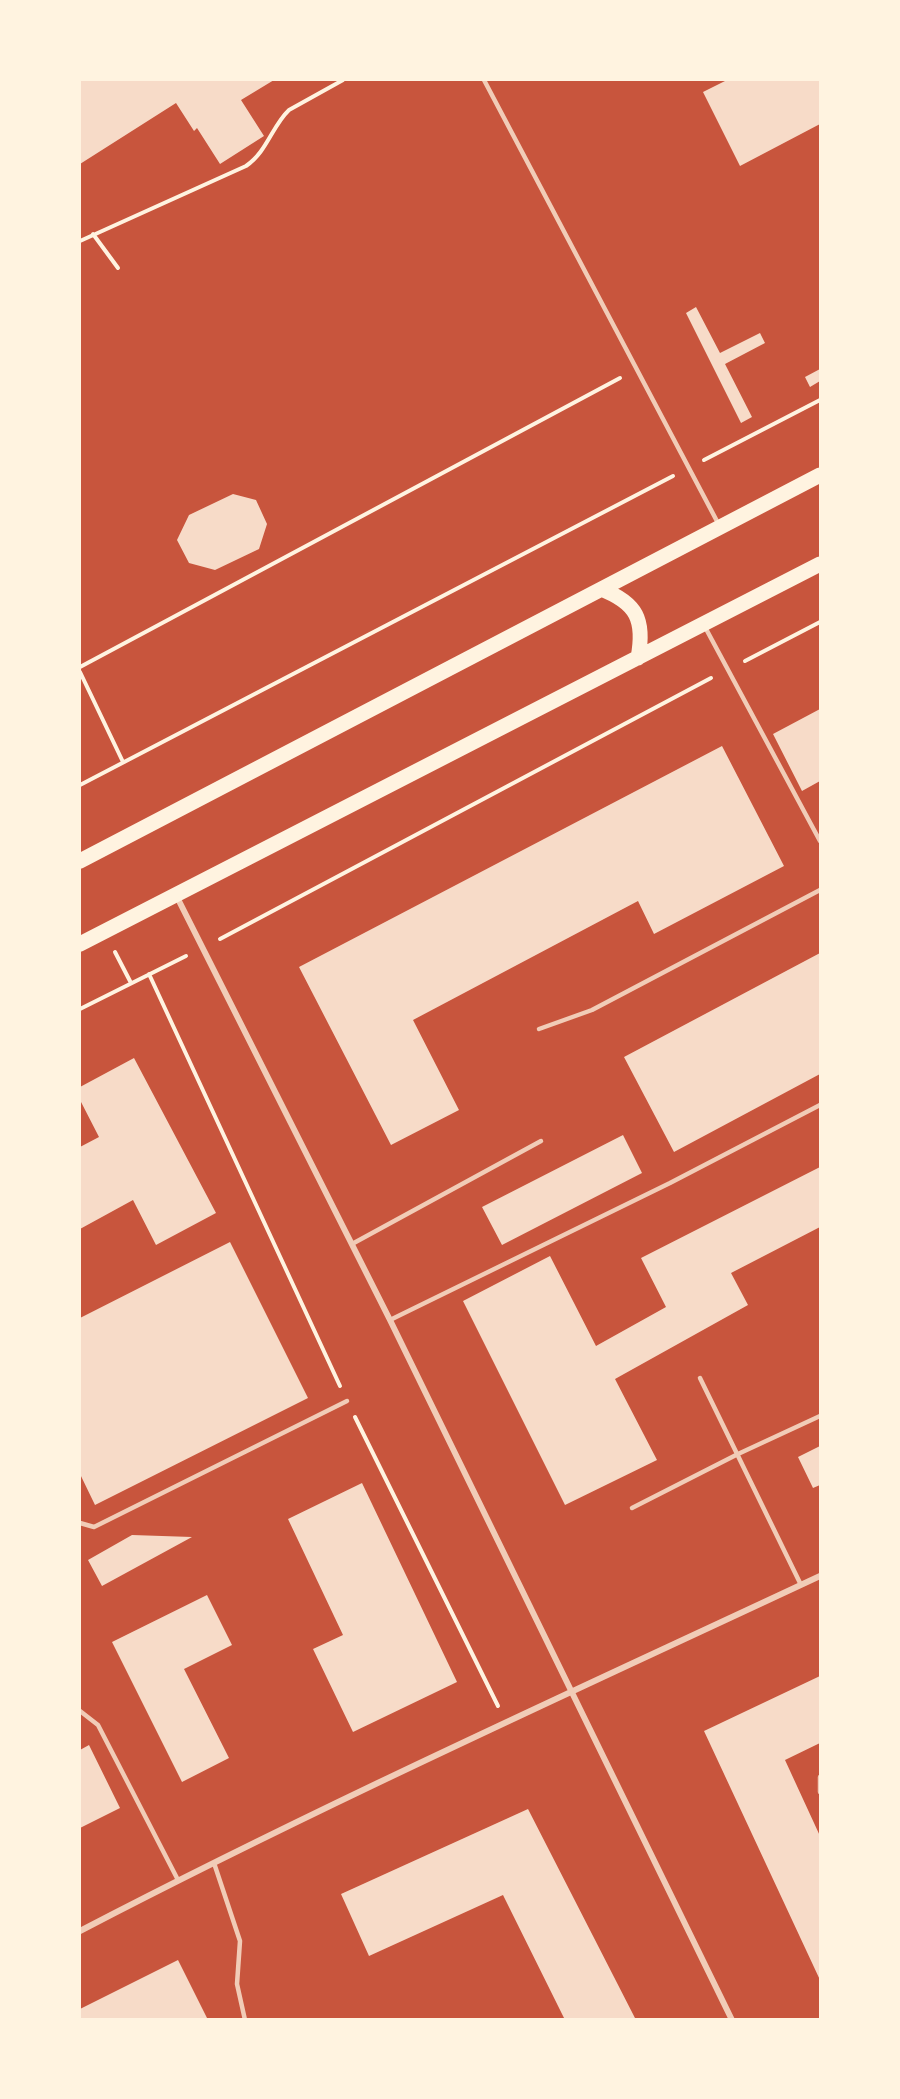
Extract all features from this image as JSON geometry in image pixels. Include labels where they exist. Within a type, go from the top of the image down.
[{"type":"main road","points":[[80,861],[820,475]]},
{"type":"main road","points":[[80,944],[820,564]]},
{"type":"main road","points":[[601,589],[622,597],[635,614],[642,636],[638,658]]},
{"type":"street","points":[[176,895],[390,1320],[732,2019]]},
{"type":"street","points":[[80,1931],[178,1880],[820,1576]]},
{"type":"lane","points":[[483,80],[720,527]]},
{"type":"lane","points":[[704,624],[820,841]]},
{"type":"lane","points":[[539,1029],[592,1010],[820,890]]},
{"type":"lane","points":[[390,1320],[670,1183],[820,1105]]},
{"type":"lane","points":[[352,1244],[541,1141]]},
{"type":"lane","points":[[700,1378],[801,1585]]},
{"type":"lane","points":[[80,1523],[94,1527],[347,1401]]},
{"type":"lane","points":[[632,1508],[820,1416]]},
{"type":"lane","points":[[80,1711],[98,1725],[178,1880]]},
{"type":"lane","points":[[820,1777],[820,1792]]},
{"type":"lane","points":[[214,1863],[240,1941],[237,1984],[245,2019]]},
{"type":"path","points":[[80,241],[246,166],[260,154],[282,116],[343,80]]},
{"type":"path","points":[[93,234],[118,268]]},
{"type":"path","points":[[123,762],[80,669],[636,370]]},
{"type":"path","points":[[80,784],[820,400]]},
{"type":"path","points":[[80,1009],[203,948],[820,622]]},
{"type":"path","points":[[104,931],[130,983]]},
{"type":"path","points":[[149,974],[347,1401],[507,1723]]},
{"type":"building","points":[[80,80],[274,80],[241,100],[264,136],[220,164],[197,128],[194,131],[176,103],[80,164]]},
{"type":"building","points":[[727,80],[820,80],[820,124],[740,166],[703,92]]},
{"type":"building","points":[[696,307],[720,353],[760,333],[765,343],[725,364],[752,417],[741,423],[686,313]]},
{"type":"building","points":[[820,369],[820,381],[810,387],[805,377]]},
{"type":"building","points":[[233,494],[256,500],[267,524],[259,549],[215,570],[189,563],[177,540],[189,515]]},
{"type":"building","points":[[820,709],[820,781],[802,791],[773,734]]},
{"type":"building","points":[[722,746],[784,866],[654,934],[638,901],[413,1020],[459,1110],[391,1145],[299,967]]},
{"type":"building","points":[[820,953],[820,1074],[674,1152],[624,1057]]},
{"type":"building","points":[[134,1058],[216,1213],[156,1245],[133,1200],[80,1229],[80,1147],[99,1137],[80,1100],[80,1087]]},
{"type":"building","points":[[623,1135],[642,1173],[502,1245],[482,1207]]},
{"type":"building","points":[[820,1167],[820,1227],[731,1273],[748,1305],[615,1379],[657,1460],[565,1505],[463,1301],[550,1256],[596,1346],[666,1307],[641,1258]]},
{"type":"building","points":[[230,1242],[308,1398],[95,1505],[80,1474],[80,1318]]},
{"type":"building","points":[[820,1446],[820,1485],[813,1488],[798,1457]]},
{"type":"building","points":[[362,1483],[457,1682],[353,1732],[313,1649],[343,1635],[288,1519]]},
{"type":"building","points":[[132,1535],[192,1537],[102,1586],[88,1560]]},
{"type":"building","points":[[207,1595],[232,1645],[184,1669],[229,1758],[182,1782],[112,1642]]},
{"type":"building","points":[[820,1676],[820,1743],[785,1760],[820,1836],[820,1980],[704,1731]]},
{"type":"building","points":[[89,1745],[120,1808],[80,1828],[80,1750]]},
{"type":"building","points":[[528,1809],[636,2020],[565,2020],[503,1895],[369,1956],[341,1894]]},
{"type":"building","points":[[178,1960],[208,2020],[80,2020],[80,2009]]}]
